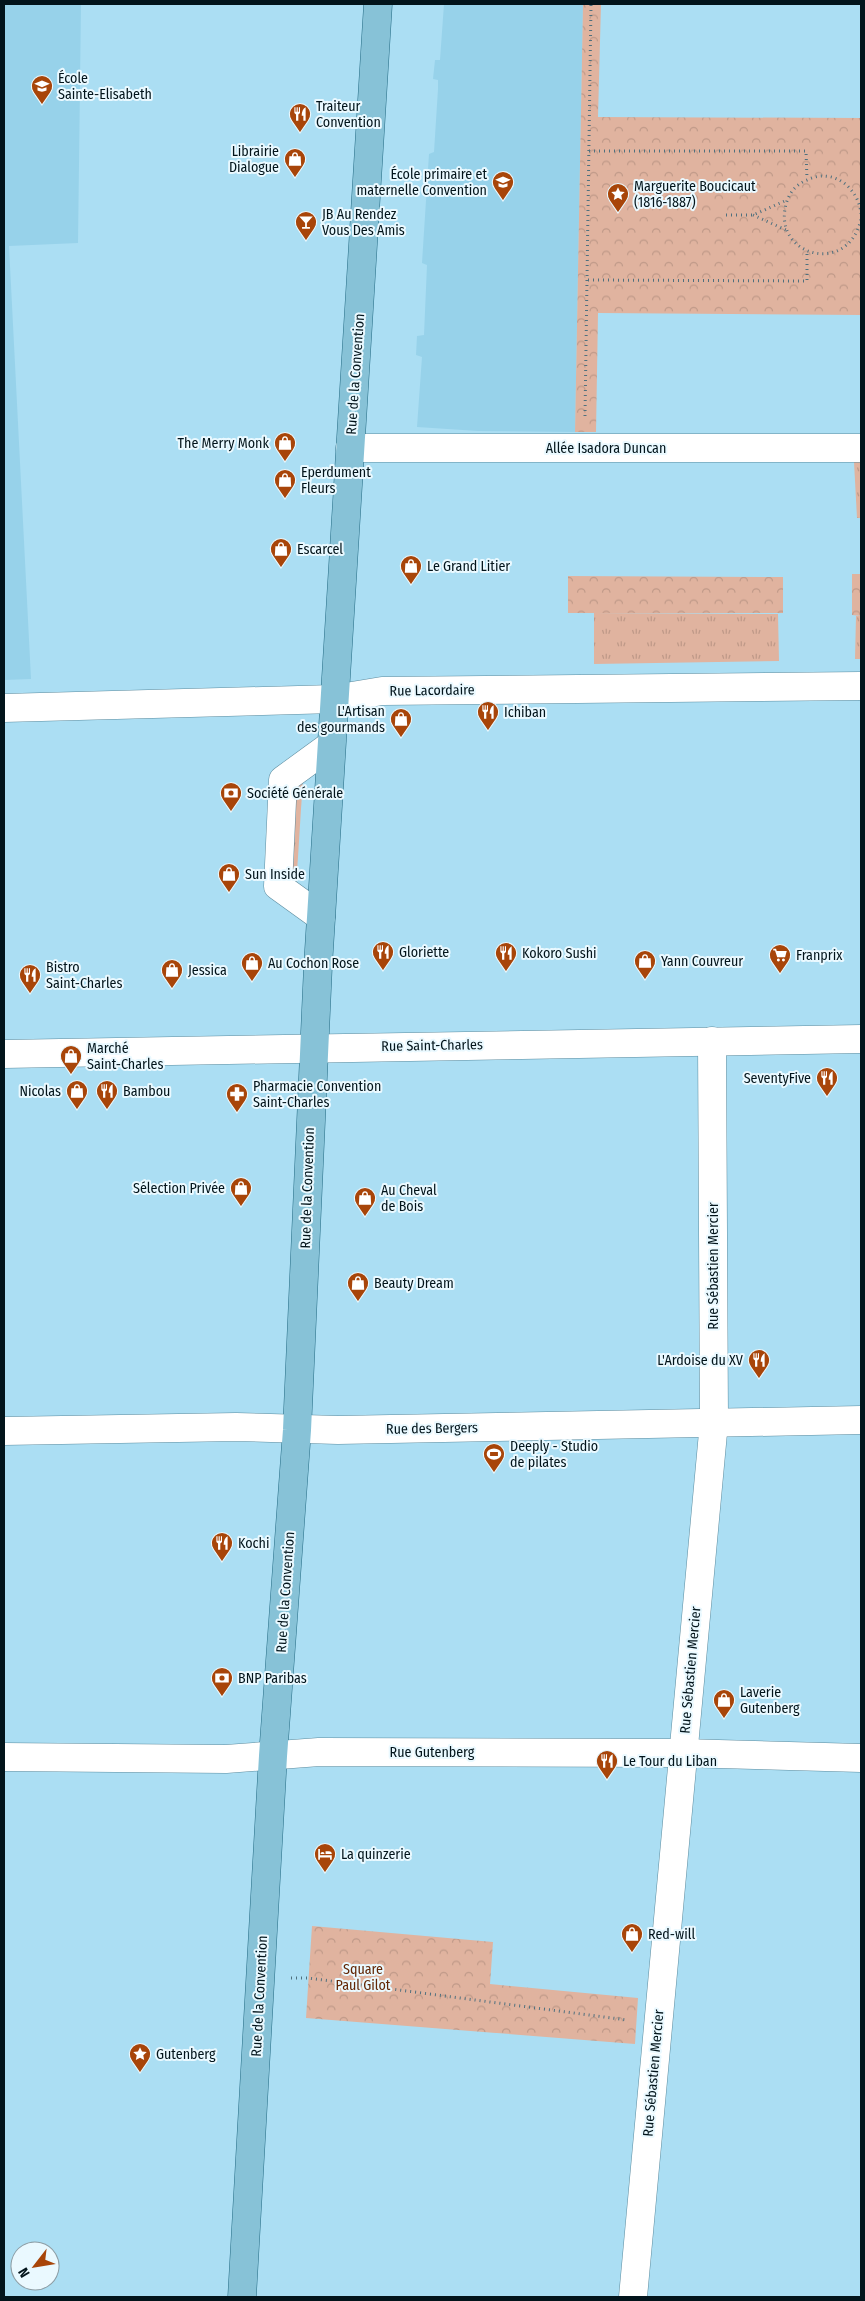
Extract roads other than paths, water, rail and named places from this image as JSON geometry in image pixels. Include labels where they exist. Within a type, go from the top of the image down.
[{"type":"main road","name":"Rue de la Convention","points":[[242,2297],[273,1756],[297,1430],[313,1047],[378,4]]},
{"type":"street","name":"Allée Isadora Duncan","points":[[350,448],[861,448]]},
{"type":"street","name":"Rue Lacordaire","points":[[4,708],[334,699],[382,691],[861,686]]},
{"type":"street","points":[[321,916],[278,886],[283,780],[331,745]]},
{"type":"street","name":"Rue Saint-Charles","points":[[4,1054],[313,1047],[861,1039]]},
{"type":"street","name":"Rue Sébastien Mercier","points":[[633,2297],[714,1422],[712,1041]]},
{"type":"street","name":"Rue des Bergers","points":[[4,1431],[236,1427],[297,1430],[861,1420]]},
{"type":"street","name":"Rue Gutenberg","points":[[4,1757],[226,1759],[319,1752],[682,1753],[861,1758]]},
{"type":"place","name":"École Sainte-Elisabeth","points":[[42,105]]},
{"type":"place","name":"Traiteur Convention","points":[[300,133]]},
{"type":"place","name":"Librairie Dialogue","points":[[295,178]]},
{"type":"place","name":"École primaire et maternelle Convention","points":[[503,201]]},
{"type":"place","name":"Marguerite Boucicaut (1816-1887)","points":[[618,213]]},
{"type":"place","name":"JB Au Rendez Vous Des Amis","points":[[306,241]]},
{"type":"place","name":"The Merry Monk","points":[[285,462]]},
{"type":"place","name":"Eperdument Fleurs","points":[[285,499]]},
{"type":"place","name":"Escarcel","points":[[281,568]]},
{"type":"place","name":"Le Grand Litier","points":[[411,585]]},
{"type":"place","name":"Ichiban","points":[[488,731]]},
{"type":"place","name":"L'Artisan des gourmands","points":[[401,738]]},
{"type":"place","name":"Société Générale","points":[[231,812]]},
{"type":"place","name":"Sun Inside","points":[[229,893]]},
{"type":"place","name":"Gloriette","points":[[383,971]]},
{"type":"place","name":"Kokoro Sushi","points":[[506,972]]},
{"type":"place","name":"Franprix","points":[[780,974]]},
{"type":"place","name":"Yann Couvreur","points":[[645,980]]},
{"type":"place","name":"Au Cochon Rose","points":[[252,982]]},
{"type":"place","name":"Jessica","points":[[172,989]]},
{"type":"place","name":"Bistro Saint-Charles","points":[[30,994]]},
{"type":"place","name":"Marché Saint-Charles","points":[[71,1075]]},
{"type":"place","name":"SeventyFive","points":[[827,1097]]},
{"type":"place","name":"Nicolas","points":[[77,1110]]},
{"type":"place","name":"Bambou","points":[[107,1110]]},
{"type":"place","name":"Pharmacie Convention Saint-Charles","points":[[237,1113]]},
{"type":"place","name":"Sélection Privée","points":[[241,1207]]},
{"type":"place","name":"Au Cheval de Bois","points":[[365,1217]]},
{"type":"place","name":"Beauty Dream","points":[[358,1302]]},
{"type":"place","name":"L'Ardoise du XV","points":[[759,1379]]},
{"type":"place","name":"Deeply - Studio de pilates","points":[[494,1473]]},
{"type":"place","name":"Kochi","points":[[222,1562]]},
{"type":"place","name":"BNP Paribas","points":[[222,1697]]},
{"type":"place","name":"Laverie Gutenberg","points":[[724,1719]]},
{"type":"place","name":"Le Tour du Liban","points":[[607,1780]]},
{"type":"place","name":"La quinzerie","points":[[325,1873]]},
{"type":"place","name":"Red-will","points":[[632,1953]]},
{"type":"place","name":"Gutenberg","points":[[140,2073]]},
{"type":"park label","name":"Square Paul Gilot","points":[[363,1978]]}]
